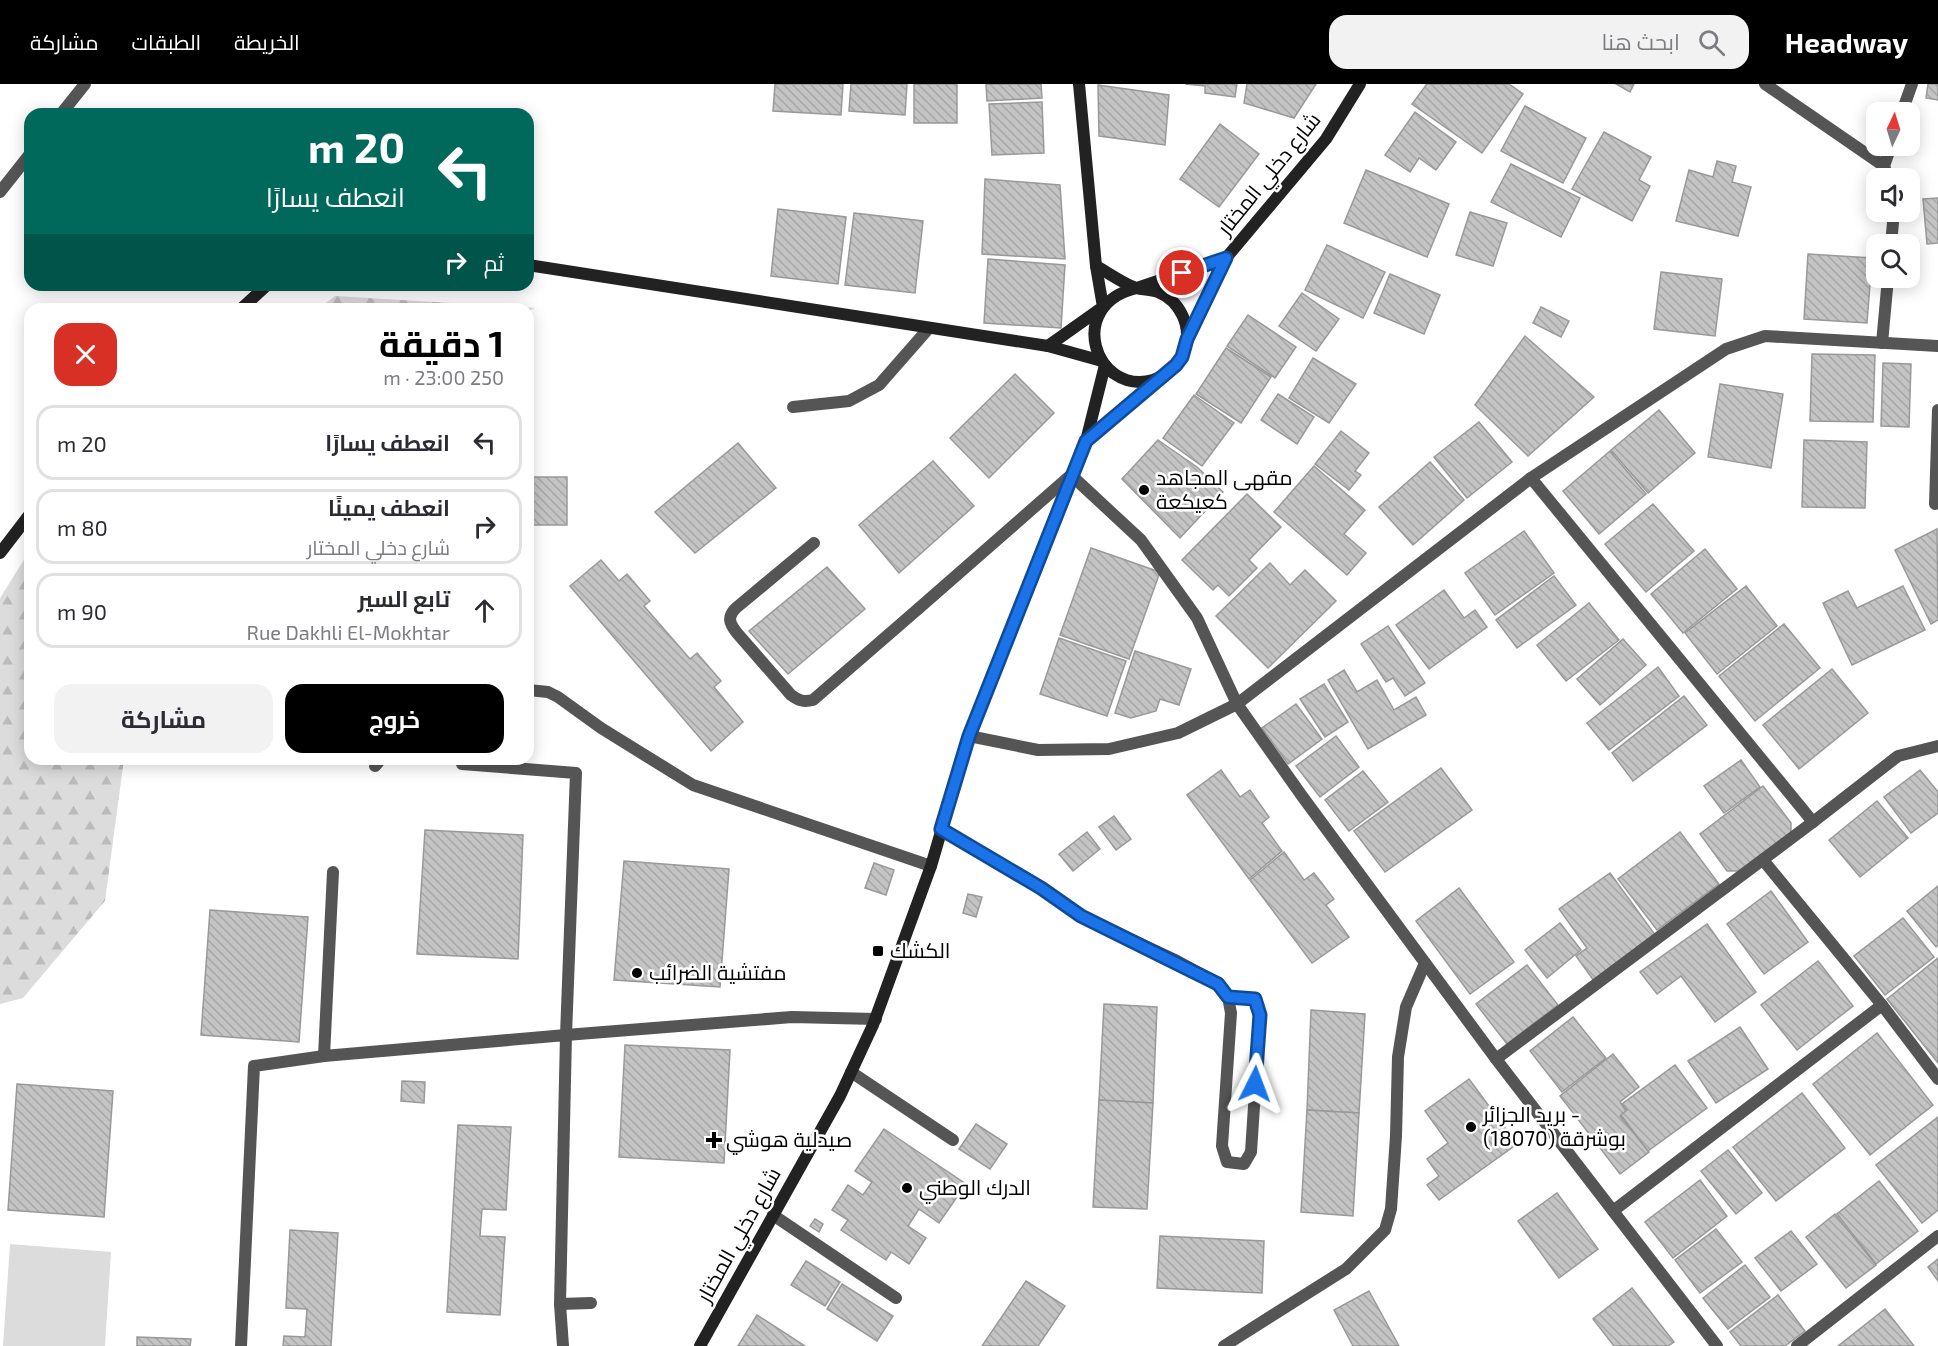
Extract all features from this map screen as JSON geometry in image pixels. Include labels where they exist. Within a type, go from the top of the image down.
[{"type":"main road","points":[[1079,84],[1096,266],[1103,307],[1096,321],[1094,336],[1097,352],[1104,363],[1119,376],[1136,381],[1153,380],[1169,372]]},
{"type":"main road","name":"شارع دخلي المختار","points":[[1187,339],[1226,258],[1326,139],[1360,84]]},
{"type":"main road","points":[[1048,346],[1124,291],[1226,258]]},
{"type":"main road","points":[[534,266],[1048,346],[1104,363]]},
{"type":"main road","points":[[1086,441],[1169,372],[1182,357],[1187,339],[1184,316],[1170,298],[1149,289],[1137,288],[1096,266]]},
{"type":"main road","points":[[248,303],[260,291]]},
{"type":"main road","name":"شارع دخلي المختار","points":[[699,1346],[840,1096],[876,1019],[931,866],[969,736],[1086,441],[1104,363]]},
{"type":"main road","points":[[0,553],[24,521]]},
{"type":"street","points":[[66,108],[85,84]]},
{"type":"street","points":[[1765,84],[1884,166],[1888,156]]},
{"type":"street","points":[[1906,102],[1912,84]]},
{"type":"street","points":[[0,192],[24,162]]},
{"type":"street","points":[[1882,343],[1887,288]]},
{"type":"street","points":[[793,407],[849,401],[879,386],[929,328]]},
{"type":"street","points":[[969,736],[1038,750],[1109,749],[1178,733],[1237,704],[1531,478],[1726,349],[1765,336],[1938,346]]},
{"type":"street","points":[[1935,504],[1938,410]]},
{"type":"street","points":[[814,543],[736,608],[729,618],[729,622],[737,633],[791,695],[806,702],[813,700],[1071,475],[1141,540],[1197,618],[1237,704],[1496,1059],[1717,1346]]},
{"type":"street","points":[[1531,478],[1813,822]]},
{"type":"street","points":[[534,691],[548,692],[558,697],[601,729],[693,784],[931,866]]},
{"type":"street","points":[[1496,1059],[1898,756],[1938,746]]},
{"type":"street","points":[[475,765],[576,773],[566,1035],[560,1304],[563,1346]]},
{"type":"street","points":[[941,829],[1041,888],[1081,916],[1218,984],[1228,997],[1231,1013],[1222,1146],[1227,1162],[1244,1164],[1251,1152],[1260,1015],[1255,999],[1228,997]]},
{"type":"street","points":[[1763,860],[1882,1005],[1938,1079]]},
{"type":"street","points":[[324,1056],[333,872]]},
{"type":"street","points":[[1224,1346],[1346,1269],[1385,1230],[1391,1209],[1398,1057],[1406,1007],[1425,963]]},
{"type":"street","points":[[1613,1211],[1882,1005]]},
{"type":"street","points":[[241,1346],[254,1066],[324,1056],[792,1017],[876,1019]]},
{"type":"street","points":[[851,1072],[953,1140]]},
{"type":"street","points":[[773,1215],[896,1298]]},
{"type":"street","points":[[1797,1346],[1938,1236]]},
{"type":"street","points":[[560,1304],[591,1303]]},
{"type":"green space","points":[[335,296],[452,303],[326,303]]},
{"type":"green space","points":[[24,560],[24,765],[123,765],[105,901],[23,998],[0,1004],[0,598]]},
{"type":"green space","points":[[10,1244],[111,1252],[105,1346],[3,1346]]},
{"type":"building","points":[[775,84],[843,84],[841,115],[773,111]]},
{"type":"building","points":[[851,84],[907,84],[905,115],[849,111]]},
{"type":"building","points":[[914,84],[957,84],[957,123],[914,123]]},
{"type":"building","points":[[986,84],[1041,84],[1042,98],[987,101]]},
{"type":"building","points":[[1185,84],[1237,84],[1235,97],[1205,93],[1205,86]]},
{"type":"building","points":[[1247,84],[1316,84],[1294,118],[1244,103]]},
{"type":"building","points":[[1427,84],[1509,84],[1523,94],[1482,153],[1412,104]]},
{"type":"building","points":[[1616,84],[1634,84],[1630,92]]},
{"type":"building","points":[[1928,84],[1938,84],[1938,100],[1926,98]]},
{"type":"building","points":[[1098,85],[1169,95],[1165,145],[1099,136]]},
{"type":"building","points":[[1042,102],[1044,153],[992,155],[989,104]]},
{"type":"building","points":[[1525,106],[1586,138],[1563,183],[1501,151]]},
{"type":"building","points":[[1415,112],[1456,142],[1436,170],[1419,158],[1410,172],[1385,155]]},
{"type":"building","points":[[1220,124],[1259,154],[1219,207],[1180,179]]},
{"type":"building","points":[[1604,132],[1651,157],[1639,180],[1650,186],[1632,221],[1572,189]]},
{"type":"building","points":[[1717,161],[1736,166],[1732,182],[1751,187],[1738,236],[1676,221],[1689,170],[1713,177]]},
{"type":"building","points":[[1511,164],[1580,198],[1561,237],[1491,202]]},
{"type":"building","points":[[1366,170],[1449,204],[1427,257],[1344,223]]},
{"type":"building","points":[[985,179],[1060,185],[1065,259],[982,254]]},
{"type":"building","points":[[1938,198],[1938,243],[1927,244],[1923,199]]},
{"type":"building","points":[[778,209],[846,217],[838,284],[771,276]]},
{"type":"building","points":[[1470,212],[1507,223],[1493,266],[1456,255]]},
{"type":"building","points":[[854,213],[923,221],[915,293],[845,285]]},
{"type":"building","points":[[1327,245],[1385,272],[1363,318],[1305,290]]},
{"type":"building","points":[[1808,254],[1866,258],[1866,288],[1870,288],[1867,323],[1804,319]]},
{"type":"building","points":[[988,259],[1065,265],[1061,328],[984,323]]},
{"type":"building","points":[[1661,272],[1722,279],[1715,336],[1654,329]]},
{"type":"building","points":[[1390,274],[1440,295],[1424,334],[1374,313]]},
{"type":"building","points":[[1302,293],[1339,319],[1316,351],[1279,326]]},
{"type":"building","points":[[1541,307],[1569,321],[1561,337],[1533,323]]},
{"type":"building","points":[[1248,315],[1296,347],[1275,378],[1227,346]]},
{"type":"building","points":[[1525,336],[1594,397],[1528,456],[1475,405]]},
{"type":"building","points":[[1226,348],[1271,377],[1241,423],[1196,394]]},
{"type":"building","points":[[1812,354],[1875,355],[1873,422],[1810,421]]},
{"type":"building","points":[[1313,358],[1356,384],[1329,423],[1289,398]]},
{"type":"building","points":[[1883,363],[1911,364],[1909,427],[1881,426]]},
{"type":"building","points":[[1015,374],[1054,413],[989,478],[950,438]]},
{"type":"building","points":[[1720,384],[1783,394],[1771,468],[1708,457]]},
{"type":"building","points":[[1278,394],[1314,417],[1297,444],[1261,420]]},
{"type":"building","points":[[1194,395],[1234,423],[1202,466],[1163,438]]},
{"type":"building","points":[[1659,410],[1695,453],[1648,493],[1611,450]]},
{"type":"building","points":[[1479,422],[1512,462],[1467,498],[1434,457]]},
{"type":"building","points":[[1341,431],[1369,453],[1355,471],[1361,475],[1349,490],[1315,464]]},
{"type":"building","points":[[1158,440],[1197,467],[1223,492],[1180,538],[1122,479]]},
{"type":"building","points":[[1804,440],[1867,442],[1865,508],[1802,507]]},
{"type":"building","points":[[738,443],[776,488],[695,553],[655,512]]},
{"type":"building","points":[[1610,451],[1646,494],[1599,534],[1563,491]]},
{"type":"building","points":[[933,461],[974,506],[899,573],[859,525]]},
{"type":"building","points":[[1430,462],[1464,500],[1413,545],[1379,507]]},
{"type":"building","points":[[1314,466],[1365,510],[1344,534],[1366,553],[1347,575],[1274,512]]},
{"type":"building","points":[[534,477],[567,477],[567,525],[534,525]]},
{"type":"building","points":[[1247,494],[1281,527],[1249,560],[1257,568],[1229,596],[1218,585],[1213,590],[1182,560]]},
{"type":"building","points":[[1653,504],[1694,551],[1646,592],[1605,544]]},
{"type":"building","points":[[1937,529],[1938,620],[1931,624],[1895,550]]},
{"type":"building","points":[[1524,531],[1554,573],[1495,615],[1465,573]]},
{"type":"building","points":[[1091,548],[1160,572],[1129,659],[1060,635]]},
{"type":"building","points":[[1705,549],[1737,589],[1683,633],[1651,594]]},
{"type":"building","points":[[601,560],[619,581],[627,574],[650,601],[644,606],[690,659],[697,653],[721,681],[714,687],[743,722],[711,751],[570,586]]},
{"type":"building","points":[[1270,563],[1290,585],[1305,570],[1336,601],[1268,668],[1216,616]]},
{"type":"building","points":[[827,567],[865,609],[788,674],[749,631]]},
{"type":"building","points":[[1554,576],[1576,605],[1517,648],[1496,620]]},
{"type":"building","points":[[1746,586],[1777,626],[1717,674],[1685,633]]},
{"type":"building","points":[[1903,586],[1925,630],[1852,665],[1823,603],[1848,591],[1857,608]]},
{"type":"building","points":[[1444,590],[1464,618],[1475,610],[1487,627],[1429,669],[1396,625]]},
{"type":"building","points":[[1589,603],[1619,640],[1566,681],[1537,645]]},
{"type":"building","points":[[1784,624],[1820,668],[1755,721],[1719,676]]},
{"type":"building","points":[[1388,626],[1425,683],[1405,696],[1393,678],[1386,682],[1361,644]]},
{"type":"building","points":[[1059,638],[1126,661],[1107,716],[1040,694]]},
{"type":"building","points":[[1623,639],[1646,665],[1600,705],[1577,679]]},
{"type":"building","points":[[1135,651],[1191,669],[1179,705],[1160,699],[1156,711],[1131,718],[1115,713]]},
{"type":"building","points":[[1658,667],[1679,696],[1609,750],[1587,723]]},
{"type":"building","points":[[1832,669],[1868,713],[1799,769],[1763,725]]},
{"type":"building","points":[[1344,670],[1357,692],[1377,680],[1394,710],[1416,697],[1426,715],[1368,749],[1328,680]]},
{"type":"building","points":[[1324,684],[1348,722],[1325,737],[1300,699]]},
{"type":"building","points":[[1684,696],[1707,725],[1633,781],[1612,753]]},
{"type":"building","points":[[1296,704],[1322,739],[1288,764],[1262,728]]},
{"type":"building","points":[[1336,736],[1359,767],[1320,797],[1296,766]]},
{"type":"building","points":[[1741,760],[1760,787],[1724,813],[1704,786]]},
{"type":"building","points":[[1441,768],[1472,810],[1385,872],[1354,831]]},
{"type":"building","points":[[1221,770],[1240,797],[1250,790],[1269,817],[1262,823],[1282,851],[1249,879],[1187,795]]},
{"type":"building","points":[[1920,770],[1938,792],[1938,813],[1911,833],[1884,797]]},
{"type":"building","points":[[1363,771],[1388,802],[1349,831],[1325,800]]},
{"type":"building","points":[[1763,786],[1791,823],[1791,835],[1739,871],[1727,871],[1700,834]]},
{"type":"building","points":[[1877,801],[1908,838],[1860,877],[1829,840]]},
{"type":"building","points":[[1114,816],[1131,839],[1116,850],[1099,827]]},
{"type":"building","points":[[425,830],[523,835],[518,959],[417,954]]},
{"type":"building","points":[[1087,832],[1100,849],[1073,871],[1059,854]]},
{"type":"building","points":[[1680,832],[1719,884],[1657,930],[1618,879]]},
{"type":"building","points":[[1284,852],[1304,880],[1314,873],[1334,899],[1326,905],[1349,937],[1312,963],[1250,880]]},
{"type":"building","points":[[624,861],[729,869],[720,987],[614,980]]},
{"type":"building","points":[[874,863],[894,870],[886,895],[865,888]]},
{"type":"building","points":[[1610,873],[1656,936],[1594,981],[1576,956],[1587,948],[1559,909]]},
{"type":"building","points":[[1938,886],[1938,945],[1936,947],[1907,911]]},
{"type":"building","points":[[1459,888],[1514,962],[1470,994],[1416,921]]},
{"type":"building","points":[[1771,891],[1808,942],[1764,974],[1727,924]]},
{"type":"building","points":[[968,894],[982,897],[976,917],[963,913]]},
{"type":"building","points":[[210,910],[308,917],[299,1042],[201,1035]]},
{"type":"building","points":[[1903,918],[1934,957],[1885,995],[1854,956]]},
{"type":"building","points":[[1560,923],[1581,950],[1547,978],[1525,950]]},
{"type":"building","points":[[1707,924],[1756,992],[1715,1022],[1681,976],[1657,994],[1640,972]]},
{"type":"building","points":[[1938,958],[1938,1063],[1887,999]]},
{"type":"building","points":[[1818,961],[1853,1006],[1797,1050],[1761,1005]]},
{"type":"building","points":[[1527,965],[1558,1005],[1507,1044],[1476,1004]]},
{"type":"building","points":[[1104,1004],[1157,1007],[1153,1103],[1099,1100]]},
{"type":"building","points":[[1311,1010],[1365,1014],[1359,1113],[1307,1110]]},
{"type":"building","points":[[1573,1017],[1606,1058],[1562,1092],[1530,1051]]},
{"type":"building","points":[[1740,1027],[1768,1069],[1716,1103],[1688,1061]]},
{"type":"building","points":[[1877,1033],[1933,1105],[1870,1155],[1813,1084]]},
{"type":"building","points":[[625,1045],[730,1050],[724,1163],[619,1157]]},
{"type":"building","points":[[1613,1054],[1639,1087],[1620,1102],[1626,1111],[1620,1116],[1649,1152],[1620,1174],[1560,1096]]},
{"type":"building","points":[[1675,1065],[1707,1108],[1648,1151],[1621,1115],[1627,1110],[1622,1104]]},
{"type":"building","name":"بريد الجزائر - بوشرقة (18070)","points":[[1469,1079],[1517,1144],[1439,1200],[1427,1185],[1439,1176],[1427,1159],[1448,1143],[1425,1111]]},
{"type":"building","points":[[402,1081],[425,1082],[424,1103],[401,1101]]},
{"type":"building","points":[[17,1084],[113,1091],[104,1217],[8,1210]]},
{"type":"building","points":[[1802,1093],[1845,1148],[1776,1201],[1733,1147]]},
{"type":"building","points":[[1099,1100],[1153,1103],[1147,1209],[1093,1207]]},
{"type":"building","points":[[1307,1110],[1359,1113],[1353,1216],[1301,1212]]},
{"type":"building","points":[[1938,1117],[1938,1210],[1922,1223],[1876,1165]]},
{"type":"building","points":[[976,1124],[1007,1144],[990,1169],[959,1149]]},
{"type":"building","points":[[458,1125],[511,1127],[506,1210],[482,1209],[480,1236],[505,1237],[500,1315],[447,1312]]},
{"type":"building","points":[[884,1129],[966,1184],[939,1223],[919,1209],[908,1226],[926,1238],[909,1264],[891,1252],[886,1260],[841,1230],[848,1220],[832,1210],[848,1185],[863,1195],[872,1182],[855,1171]]},
{"type":"building","points":[[1728,1150],[1762,1193],[1736,1214],[1701,1171]]},
{"type":"building","points":[[1700,1180],[1727,1216],[1673,1258],[1645,1222]]},
{"type":"building","points":[[1879,1181],[1918,1231],[1876,1264],[1837,1214]]},
{"type":"building","points":[[1557,1193],[1598,1249],[1559,1278],[1518,1221]]},
{"type":"building","points":[[1835,1214],[1876,1265],[1846,1288],[1806,1237]]},
{"type":"building","points":[[815,1219],[823,1224],[819,1232],[810,1226]]},
{"type":"building","points":[[1716,1229],[1742,1262],[1700,1293],[1675,1260]]},
{"type":"building","points":[[290,1230],[338,1233],[331,1346],[283,1346],[284,1336],[305,1337],[307,1309],[286,1308]]},
{"type":"building","points":[[1791,1231],[1817,1264],[1781,1291],[1755,1258]]},
{"type":"building","points":[[1160,1236],[1264,1241],[1262,1293],[1157,1288]]},
{"type":"building","points":[[1938,1259],[1938,1281],[1928,1267]]},
{"type":"building","points":[[806,1261],[840,1282],[825,1306],[791,1285]]},
{"type":"building","points":[[1745,1265],[1770,1297],[1728,1329],[1703,1298]]},
{"type":"building","points":[[1026,1281],[1065,1306],[1038,1346],[982,1346]]},
{"type":"building","points":[[842,1284],[893,1316],[877,1341],[827,1309]]},
{"type":"building","points":[[1632,1288],[1674,1342],[1668,1346],[1614,1346],[1593,1319]]},
{"type":"building","points":[[1369,1291],[1399,1346],[1353,1346],[1334,1310]]},
{"type":"building","points":[[1778,1295],[1805,1331],[1785,1346],[1741,1346],[1730,1332]]},
{"type":"building","points":[[1885,1309],[1914,1346],[1838,1346]]},
{"type":"building","points":[[757,1315],[805,1346],[738,1346]]},
{"type":"building","points":[[137,1337],[191,1339],[190,1346],[137,1346]]},
{"type":"place","name":"مقهى المجاهد كعيكعة","points":[[1144,490]]},
{"type":"place","name":"الكشك","points":[[878,951]]},
{"type":"place","name":"مفتشية الضرائب","points":[[637,973]]},
{"type":"place","name":"بريد الجزائر - بوشرقة (18070)","points":[[1471,1127]]},
{"type":"place","name":"صيدلية هوشي","points":[[714,1140]]},
{"type":"place","name":"الدرك الوطني","points":[[907,1188]]},
{"type":"route","points":[[1182,273],[1226,258],[1187,339],[1182,357],[1176,365],[1086,441],[969,736],[941,829],[1041,888],[1081,916],[1218,984],[1228,997],[1255,999],[1260,1015],[1255,1084]]}]
